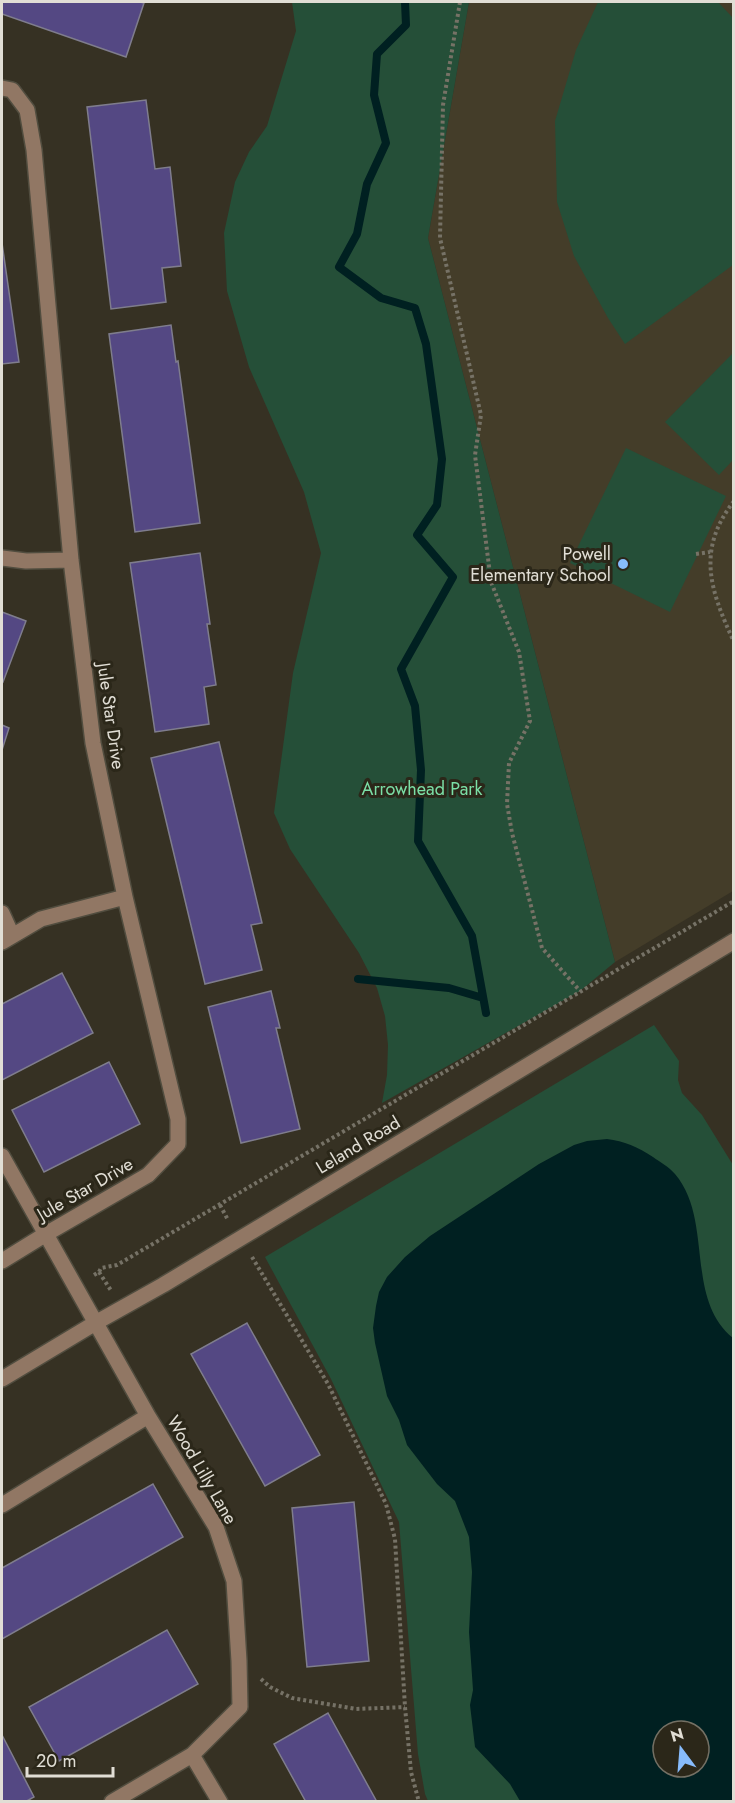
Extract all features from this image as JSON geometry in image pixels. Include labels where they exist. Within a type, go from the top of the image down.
[{"type":"street","name":"Jule Star Drive","points":[[2,88],[12,90],[27,110],[34,150],[71,560],[93,743],[125,897],[178,1119],[178,1144],[148,1175],[2,1261]]},
{"type":"street","points":[[2,558],[26,561],[71,560]]},
{"type":"street","points":[[2,914],[7,938],[41,919],[125,897]]},
{"type":"street","name":"Leland Road","points":[[2,1378],[163,1285],[734,941]]},
{"type":"street","name":"Wood Lilly Lane","points":[[2,1156],[148,1416],[216,1527],[234,1581],[240,1661],[240,1707],[192,1755],[112,1802]]},
{"type":"street","points":[[2,1505],[148,1416]]},
{"type":"street","points":[[192,1755],[220,1802]]},
{"type":"path","points":[[460,2],[443,105],[440,238],[481,415],[475,455],[491,582],[519,651],[530,721],[509,763],[507,804],[512,833],[542,948],[580,991]]},
{"type":"path","points":[[734,501],[722,515],[710,552],[714,594],[734,642]]},
{"type":"path","points":[[696,554],[710,552]]},
{"type":"path","points":[[76,1286],[99,1272],[101,1268],[117,1265],[734,901]]},
{"type":"path","points":[[220,1205],[328,1384],[386,1504],[395,1539],[405,1707],[411,1772],[419,1802]]},
{"type":"path","points":[[240,1661],[270,1687],[292,1698],[356,1709],[405,1707]]},
{"type":"shaded area","name":"Powell Elementary School","points":[[469,2],[733,2],[733,891],[615,962],[428,238]]},
{"type":"green space","name":"Arrowhead Park","points":[[292,2],[469,2],[428,238],[615,962],[580,991],[382,1103],[387,1075],[388,1045],[385,1016],[377,988],[359,953],[290,849],[274,813],[293,673],[321,553],[304,492],[249,367],[227,291],[224,233],[235,182],[249,152],[267,126],[296,31]]},
{"type":"green space","points":[[598,2],[718,2],[733,18],[733,265],[625,344],[574,256],[557,202],[555,121],[576,50]]},
{"type":"green space","points":[[733,353],[733,460],[719,475],[665,422]]},
{"type":"green space","points":[[626,448],[726,496],[670,612],[570,563]]},
{"type":"green space","points":[[654,1025],[679,1061],[678,1080],[682,1093],[702,1115],[733,1165],[733,1801],[428,1801],[418,1754],[399,1522],[331,1379],[265,1257]]},
{"type":"water","points":[[607,1139],[619,1141],[642,1150],[675,1174],[687,1193],[694,1213],[703,1281],[709,1302],[718,1321],[733,1338],[733,1801],[520,1801],[510,1784],[475,1747],[470,1705],[473,1690],[469,1632],[472,1572],[469,1537],[455,1501],[437,1484],[407,1445],[399,1420],[387,1396],[373,1328],[379,1292],[387,1277],[405,1257],[430,1236],[539,1164],[574,1145]]},
{"type":"building","points":[[2,2],[144,3],[126,57],[2,14]]},
{"type":"building","points":[[146,100],[155,169],[170,167],[181,266],[162,268],[166,302],[111,309],[87,107]]},
{"type":"building","points":[[2,243],[19,362],[2,364]]},
{"type":"building","points":[[171,325],[200,523],[135,532],[109,334]]},
{"type":"building","points":[[200,553],[216,685],[204,687],[209,724],[155,732],[130,563]]},
{"type":"building","points":[[2,612],[26,621],[3,682],[2,681]]},
{"type":"building","points":[[2,725],[9,728],[2,750]]},
{"type":"building","points":[[219,742],[262,923],[251,925],[262,970],[205,984],[151,758]]},
{"type":"building","points":[[62,973],[93,1033],[2,1080],[2,1004]]},
{"type":"building","points":[[271,991],[280,1028],[276,1028],[300,1129],[241,1143],[208,1007]]},
{"type":"building","points":[[109,1062],[140,1124],[44,1172],[12,1110]]},
{"type":"building","points":[[247,1323],[320,1455],[265,1486],[191,1354]]},
{"type":"building","points":[[153,1484],[183,1537],[2,1639],[2,1568]]},
{"type":"building","points":[[354,1502],[369,1661],[307,1667],[292,1508]]},
{"type":"building","points":[[167,1630],[198,1684],[59,1761],[29,1707]]},
{"type":"building","points":[[328,1713],[377,1802],[306,1802],[274,1744]]},
{"type":"building","points":[[2,1735],[34,1797],[25,1802],[2,1802]]},
{"type":"waterway","points":[[405,2],[406,25],[377,54],[374,95],[386,143],[367,184],[357,234],[339,267],[381,298],[415,308],[426,344],[442,459],[437,505],[417,535],[453,577],[401,669],[415,706],[421,770],[418,841],[472,936],[486,1013]]},
{"type":"waterway","points":[[358,979],[449,988],[483,998]]},
{"type":"place","name":"Powell Elementary School","points":[[623,564]]}]
